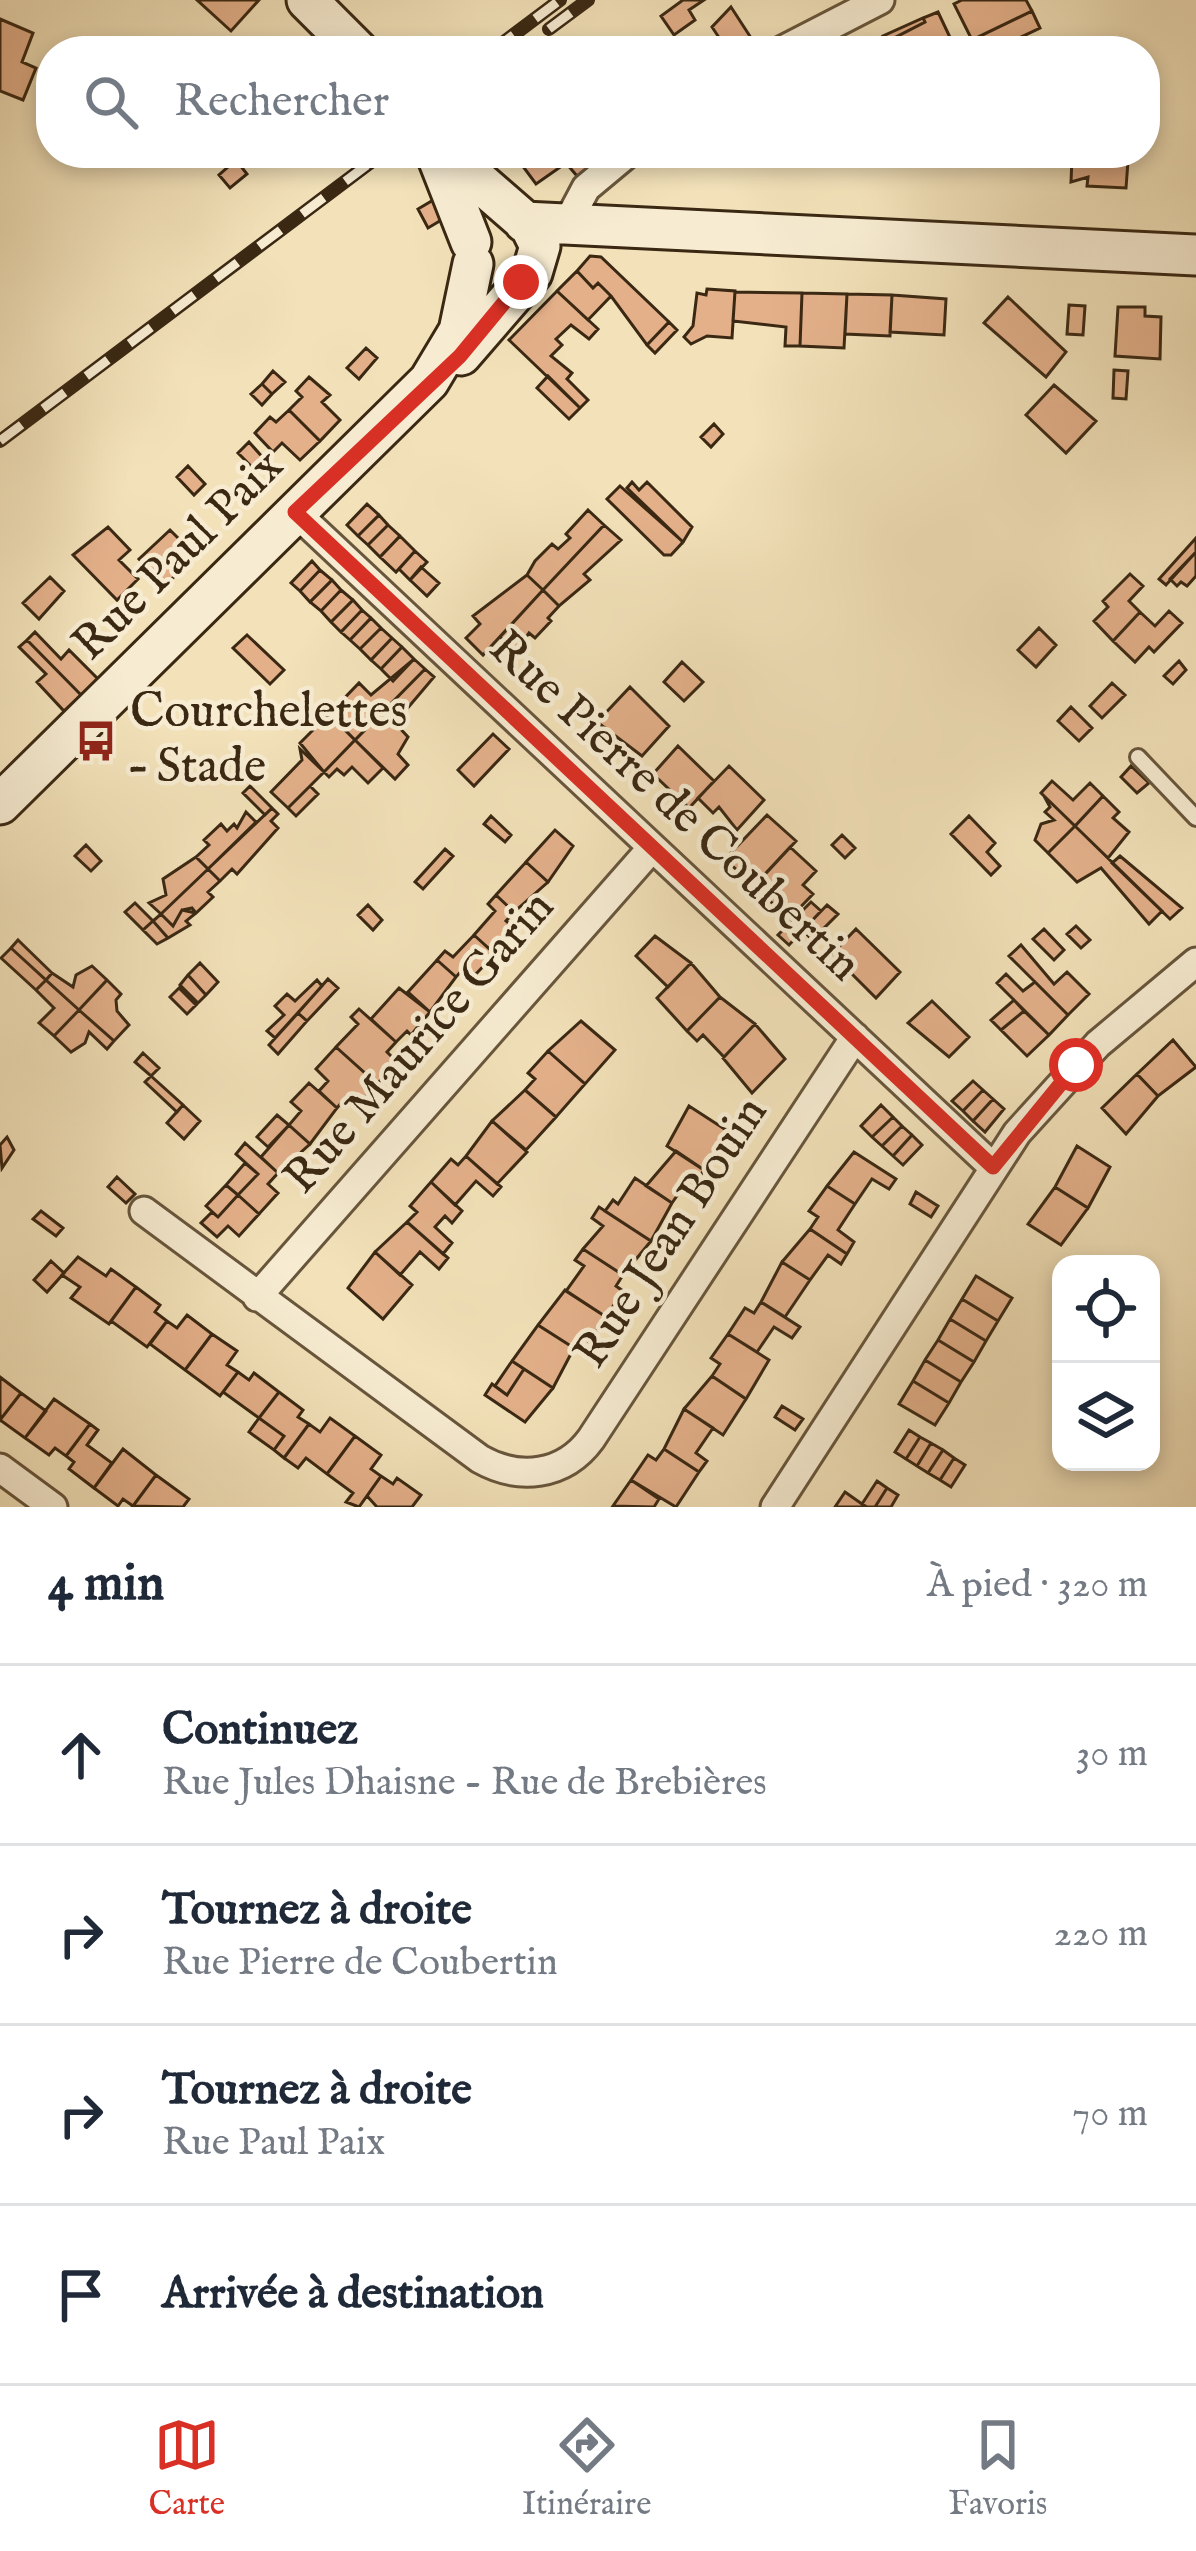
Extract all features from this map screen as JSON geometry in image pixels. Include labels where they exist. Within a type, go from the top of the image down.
[{"type":"street","points":[[307,0],[343,36]]},
{"type":"street","points":[[810,36],[880,0]]},
{"type":"street","points":[[441,168],[472,253],[493,284],[529,274],[583,238],[622,228]]},
{"type":"street","points":[[463,168],[521,220],[540,246],[529,274]]},
{"type":"street","points":[[568,220],[586,188],[610,168]]},
{"type":"street","points":[[472,253],[489,220],[568,220],[622,228],[1196,255]]},
{"type":"street","name":"Rue Paul Paix","points":[[429,381],[459,331],[472,253]]},
{"type":"street","name":"Rue Paul Paix","points":[[0,804],[429,381],[460,356],[529,274]]},
{"type":"street","name":"Rue Pierre de Coubertin","points":[[295,512],[993,1167]]},
{"type":"street","name":"Rue Maurice Garin","points":[[257,1297],[651,849]]},
{"type":"street","points":[[775,1507],[993,1167],[1076,1065],[1196,962]]},
{"type":"street","name":"Rue Jean Bouin","points":[[257,1297],[480,1459],[507,1471],[555,1468],[591,1439],[855,1037]]},
{"type":"street","points":[[144,1211],[257,1297]]},
{"type":"street","points":[[0,1468],[53,1507]]},
{"type":"lane","points":[[1138,757],[1196,818]]},
{"type":"building","points":[[197,0],[259,0],[231,31]]},
{"type":"building","points":[[683,0],[704,0],[689,10],[695,20],[674,35],[661,16]]},
{"type":"building","points":[[1026,0],[1032,11],[980,36],[970,36],[954,4]]},
{"type":"building","points":[[731,7],[750,36],[718,36],[712,27]]},
{"type":"building","points":[[1032,11],[1040,28],[1023,36],[980,36]]},
{"type":"building","points":[[938,12],[949,36],[898,36],[925,22],[923,18]]},
{"type":"building","points":[[923,18],[925,22],[898,36],[883,36]]},
{"type":"building","points":[[0,19],[33,33],[22,62],[36,68],[23,100],[0,91]]},
{"type":"building","points":[[227,168],[242,168],[247,174],[230,188],[219,175]]},
{"type":"building","points":[[524,168],[559,168],[536,184]]},
{"type":"building","points":[[1072,168],[1127,168],[1126,188],[1087,186],[1088,177],[1071,182]]},
{"type":"building","points":[[435,199],[448,216],[428,228],[418,209]]},
{"type":"building","points":[[590,256],[601,257],[669,322],[647,345],[611,296],[598,283],[593,288],[577,271]]},
{"type":"building","points":[[577,271],[593,288],[598,283],[611,296],[588,320],[557,291]]},
{"type":"building","points":[[707,289],[735,291],[732,338],[707,336],[691,344],[684,337],[693,326],[697,293],[706,295]]},
{"type":"building","points":[[557,291],[598,329],[589,339],[571,325],[556,339],[562,345],[551,356],[572,373],[567,379],[588,400],[580,408],[509,340]]},
{"type":"building","points":[[735,292],[802,293],[800,346],[785,346],[786,327],[733,321]]},
{"type":"building","points":[[802,293],[847,294],[844,348],[800,346]]},
{"type":"building","points":[[847,294],[892,295],[890,336],[845,334]]},
{"type":"building","points":[[892,295],[946,299],[944,335],[890,332]]},
{"type":"building","points":[[1008,297],[1066,352],[1046,377],[984,323]]},
{"type":"building","points":[[1069,305],[1085,306],[1083,335],[1067,334]]},
{"type":"building","points":[[1118,307],[1145,307],[1145,316],[1161,317],[1160,359],[1115,356]]},
{"type":"building","points":[[669,322],[677,330],[655,353],[647,345]]},
{"type":"building","points":[[366,348],[377,358],[359,379],[347,368]]},
{"type":"building","points":[[1114,370],[1128,371],[1126,399],[1113,398]]},
{"type":"building","points":[[273,371],[285,382],[272,394],[262,384]]},
{"type":"building","points":[[548,376],[580,408],[569,419],[537,388]]},
{"type":"building","points":[[309,377],[330,395],[322,402],[340,420],[320,441],[289,410],[302,397],[296,391]]},
{"type":"building","points":[[262,384],[272,394],[262,405],[251,394]]},
{"type":"building","points":[[1054,385],[1096,421],[1066,453],[1026,415]]},
{"type":"building","points":[[289,410],[320,441],[300,460],[282,443],[273,452],[255,433],[270,417],[276,422]]},
{"type":"building","points":[[714,424],[723,434],[711,447],[701,437]]},
{"type":"building","points":[[249,442],[265,460],[255,470],[238,453]]},
{"type":"building","points":[[188,466],[205,484],[194,495],[177,477]]},
{"type":"building","points":[[632,482],[639,490],[647,482],[692,527],[683,542],[627,488]]},
{"type":"building","points":[[620,486],[683,542],[671,555],[664,555],[607,499]]},
{"type":"building","points":[[367,504],[379,515],[358,536],[347,525]]},
{"type":"building","points":[[588,510],[604,525],[543,590],[527,575],[552,544],[558,549],[570,538],[566,534]]},
{"type":"building","points":[[379,515],[388,525],[368,545],[358,536]]},
{"type":"building","points":[[388,525],[400,536],[380,557],[368,545]]},
{"type":"building","points":[[604,525],[621,540],[584,574],[590,580],[559,606],[543,590]]},
{"type":"building","points":[[108,527],[130,550],[119,560],[138,579],[117,600],[73,555]]},
{"type":"building","points":[[170,530],[195,555],[165,586],[139,559]]},
{"type":"building","points":[[400,536],[415,551],[396,572],[380,557]]},
{"type":"building","points":[[1196,538],[1196,552],[1166,585],[1159,579]]},
{"type":"building","points":[[415,551],[427,562],[410,580],[399,569]]},
{"type":"building","points":[[1196,552],[1196,576],[1187,586],[1181,582],[1177,586],[1170,579]]},
{"type":"building","points":[[312,561],[320,570],[300,591],[291,583]]},
{"type":"building","points":[[421,567],[439,583],[427,596],[410,580]]},
{"type":"building","points":[[320,570],[332,580],[310,602],[300,591]]},
{"type":"building","points":[[1130,574],[1143,586],[1129,601],[1140,612],[1113,641],[1094,621],[1108,607],[1103,601]]},
{"type":"building","points":[[527,575],[543,590],[483,655],[466,638],[480,624],[473,616]]},
{"type":"building","points":[[50,577],[64,591],[39,619],[23,603]]},
{"type":"building","points":[[332,580],[341,590],[321,611],[310,602]]},
{"type":"building","points":[[341,590],[353,600],[331,622],[321,611]]},
{"type":"building","points":[[543,590],[559,606],[548,618],[551,621],[535,638],[529,633],[516,652],[500,637]]},
{"type":"building","points":[[353,600],[362,610],[341,632],[331,622]]},
{"type":"building","points":[[362,610],[371,618],[350,640],[341,632]]},
{"type":"building","points":[[1169,611],[1182,623],[1154,652],[1149,647],[1135,662],[1113,641],[1140,612],[1155,626]]},
{"type":"building","points":[[371,618],[381,628],[360,649],[350,640]]},
{"type":"building","points":[[381,628],[392,638],[371,660],[360,649]]},
{"type":"building","points":[[1039,628],[1056,645],[1036,667],[1018,650]]},
{"type":"building","points":[[35,632],[61,659],[69,650],[98,679],[81,695],[27,640]]},
{"type":"building","points":[[247,635],[284,670],[270,684],[233,648]]},
{"type":"building","points":[[392,638],[402,647],[381,669],[371,660]]},
{"type":"building","points":[[27,640],[81,695],[64,711],[37,682],[46,674],[19,647]]},
{"type":"building","points":[[402,647],[414,659],[393,681],[381,669]]},
{"type":"building","points":[[414,659],[425,669],[355,740],[329,714],[359,683],[371,695]]},
{"type":"building","points":[[1179,661],[1186,670],[1173,684],[1164,676]]},
{"type":"building","points":[[682,662],[703,682],[684,701],[664,682]]},
{"type":"building","points":[[425,669],[434,677],[395,723],[408,737],[398,754],[408,765],[395,779],[355,740]]},
{"type":"building","points":[[1112,683],[1125,695],[1102,718],[1090,706]]},
{"type":"building","points":[[630,687],[669,726],[642,756],[597,722]]},
{"type":"building","points":[[1071,707],[1092,728],[1079,741],[1058,721]]},
{"type":"building","points":[[329,714],[355,740],[324,772],[300,743]]},
{"type":"building","points":[[493,734],[509,749],[474,786],[458,770]]},
{"type":"building","points":[[355,740],[383,768],[368,783],[352,767],[344,775],[337,769],[329,777],[324,772]]},
{"type":"building","points":[[678,746],[714,781],[689,808],[653,774]]},
{"type":"building","points":[[300,749],[324,772],[288,808],[271,792],[302,760]]},
{"type":"building","points":[[729,766],[764,800],[737,830],[719,807],[713,813],[698,798]]},
{"type":"building","points":[[1131,766],[1149,783],[1137,793],[1121,777]]},
{"type":"building","points":[[1052,781],[1073,800],[1090,783],[1103,796],[1075,826],[1041,793]]},
{"type":"building","points":[[250,786],[272,808],[265,815],[243,793]]},
{"type":"building","points":[[310,786],[318,794],[296,816],[288,808]]},
{"type":"building","points":[[1044,796],[1075,826],[1048,853],[1035,840],[1041,824],[1054,820],[1045,812],[1050,807]]},
{"type":"building","points":[[1103,796],[1119,812],[1113,818],[1129,832],[1108,858],[1075,826]]},
{"type":"building","points":[[272,808],[278,814],[271,821],[278,828],[237,874],[232,869],[220,881],[208,869]]},
{"type":"building","points":[[246,812],[256,822],[208,869],[196,857],[209,845],[204,840],[221,824],[227,831],[234,824],[237,828]]},
{"type":"building","points":[[767,815],[796,841],[754,886],[725,859]]},
{"type":"building","points":[[491,816],[511,835],[505,842],[484,824]]},
{"type":"building","points":[[969,816],[995,843],[987,852],[1000,866],[991,875],[951,834]]},
{"type":"building","points":[[1075,826],[1162,911],[1149,924],[1101,868],[1077,882],[1048,853]]},
{"type":"building","points":[[555,830],[573,846],[548,882],[526,862]]},
{"type":"building","points":[[842,835],[855,848],[845,858],[832,845]]},
{"type":"building","points":[[86,845],[101,861],[91,871],[75,856]]},
{"type":"building","points":[[790,847],[816,871],[803,885],[813,894],[789,919],[754,886]]},
{"type":"building","points":[[445,849],[453,856],[423,889],[415,882]]},
{"type":"building","points":[[1120,856],[1182,908],[1170,919],[1112,863]]},
{"type":"building","points":[[196,857],[208,869],[161,914],[149,903],[166,895],[163,879]]},
{"type":"building","points":[[526,862],[548,882],[514,912],[496,895]]},
{"type":"building","points":[[208,869],[220,881],[208,892],[213,897],[196,913],[182,910],[173,926],[161,914]]},
{"type":"building","points":[[496,895],[514,912],[506,921],[516,930],[495,954],[474,935],[495,911],[488,904]]},
{"type":"building","points":[[811,902],[821,911],[789,945],[778,935]]},
{"type":"building","points":[[135,903],[153,921],[143,930],[125,912]]},
{"type":"building","points":[[368,905],[382,920],[373,930],[358,915]]},
{"type":"building","points":[[827,905],[838,914],[812,940],[803,930]]},
{"type":"building","points":[[192,908],[196,913],[186,921],[190,925],[168,938],[153,921],[161,914],[173,926],[182,910]]},
{"type":"building","points":[[153,921],[168,938],[157,944],[143,930]]},
{"type":"building","points":[[1076,926],[1090,940],[1081,948],[1067,934]]},
{"type":"building","points":[[856,929],[900,972],[876,998],[832,954]]},
{"type":"building","points":[[1044,929],[1064,950],[1054,960],[1033,939]]},
{"type":"building","points":[[474,935],[495,954],[474,976],[464,968],[456,977],[437,960],[445,951],[453,957]]},
{"type":"building","points":[[655,936],[691,963],[668,987],[636,956]]},
{"type":"building","points":[[18,940],[52,973],[46,980],[11,948]]},
{"type":"building","points":[[1021,945],[1054,984],[1067,972],[1089,994],[1068,1015],[1009,956]]},
{"type":"building","points":[[11,948],[46,980],[36,990],[1,958]]},
{"type":"building","points":[[437,960],[456,977],[430,1012],[408,992]]},
{"type":"building","points":[[200,963],[218,982],[206,995],[188,975]]},
{"type":"building","points":[[691,963],[720,997],[687,1031],[657,998]]},
{"type":"building","points":[[92,966],[107,980],[79,1010],[46,980],[52,973],[73,987],[76,975]]},
{"type":"building","points":[[1006,974],[1023,991],[1035,982],[1068,1015],[1049,1035],[997,983]]},
{"type":"building","points":[[188,975],[206,995],[198,1003],[180,985]]},
{"type":"building","points":[[328,979],[338,988],[307,1021],[298,1013]]},
{"type":"building","points":[[46,980],[79,1010],[54,1036],[39,1023],[54,1008],[36,990]]},
{"type":"building","points":[[107,980],[121,994],[117,1011],[129,1025],[114,1041],[79,1010]]},
{"type":"building","points":[[317,980],[322,986],[275,1038],[267,1031],[284,1015],[275,1006],[287,994],[295,1001]]},
{"type":"building","points":[[179,988],[196,1005],[187,1014],[170,997]]},
{"type":"building","points":[[399,988],[430,1012],[411,1035],[407,1031],[396,1042],[371,1019]]},
{"type":"building","points":[[720,997],[755,1024],[724,1057],[703,1035],[697,1041],[687,1031]]},
{"type":"building","points":[[1014,1000],[1024,1011],[1001,1030],[991,1020]]},
{"type":"building","points":[[932,1001],[969,1037],[949,1057],[908,1023]]},
{"type":"building","points":[[359,1009],[396,1042],[387,1052],[397,1062],[377,1084],[336,1047],[358,1024],[351,1017]]},
{"type":"building","points":[[79,1010],[114,1041],[107,1049],[89,1032],[85,1043],[71,1052],[54,1036]]},
{"type":"building","points":[[1024,1011],[1049,1035],[1027,1056],[1001,1030]]},
{"type":"building","points":[[298,1013],[307,1021],[278,1054],[269,1045]]},
{"type":"building","points":[[581,1021],[615,1050],[585,1084],[548,1051]]},
{"type":"building","points":[[755,1024],[785,1059],[752,1093],[723,1058]]},
{"type":"building","points":[[1173,1040],[1196,1067],[1158,1096],[1137,1074]]},
{"type":"building","points":[[336,1047],[377,1084],[357,1107],[346,1097],[337,1108],[319,1091],[328,1081],[316,1069]]},
{"type":"building","points":[[548,1051],[585,1084],[556,1117],[525,1090],[535,1079],[528,1073]]},
{"type":"building","points":[[143,1053],[159,1068],[151,1076],[135,1062]]},
{"type":"building","points":[[1137,1074],[1158,1096],[1126,1134],[1102,1108]]},
{"type":"building","points":[[151,1076],[183,1105],[177,1112],[145,1082]]},
{"type":"building","points":[[973,1081],[983,1090],[963,1111],[952,1101]]},
{"type":"building","points":[[309,1083],[337,1108],[310,1144],[289,1125],[301,1111],[291,1102]]},
{"type":"building","points":[[525,1090],[556,1117],[526,1150],[492,1121]]},
{"type":"building","points":[[983,1090],[993,1099],[973,1121],[963,1111]]},
{"type":"building","points":[[993,1099],[1004,1109],[985,1132],[973,1121]]},
{"type":"building","points":[[183,1105],[200,1121],[184,1139],[167,1123]]},
{"type":"building","points":[[881,1105],[893,1117],[872,1137],[861,1126]]},
{"type":"building","points":[[689,1106],[726,1130],[704,1170],[667,1146]]},
{"type":"building","points":[[277,1115],[289,1125],[268,1147],[257,1137]]},
{"type":"building","points":[[893,1117],[902,1126],[882,1146],[872,1137]]},
{"type":"building","points":[[492,1121],[527,1152],[497,1184],[466,1156]]},
{"type":"building","points":[[289,1125],[310,1144],[278,1173],[261,1157]]},
{"type":"building","points":[[902,1126],[912,1135],[893,1156],[882,1146]]},
{"type":"building","points":[[912,1135],[922,1145],[903,1165],[893,1156]]},
{"type":"building","points":[[7,1137],[14,1150],[2,1168],[0,1145]]},
{"type":"building","points":[[245,1143],[278,1173],[268,1184],[278,1193],[259,1214],[238,1195],[258,1174],[236,1154]]},
{"type":"building","points":[[1077,1146],[1110,1167],[1088,1208],[1055,1187]]},
{"type":"building","points":[[676,1151],[704,1170],[688,1194],[681,1190],[672,1203],[646,1186]]},
{"type":"building","points":[[854,1152],[896,1179],[889,1189],[872,1179],[855,1204],[827,1186]]},
{"type":"building","points":[[466,1156],[501,1187],[493,1196],[476,1181],[455,1205],[431,1182],[451,1159],[458,1165]]},
{"type":"building","points":[[245,1163],[258,1174],[238,1195],[226,1185]]},
{"type":"building","points":[[117,1177],[135,1194],[126,1203],[108,1187]]},
{"type":"building","points":[[635,1178],[672,1203],[651,1241],[605,1211],[613,1200],[618,1204]]},
{"type":"building","points":[[431,1182],[462,1211],[452,1223],[445,1216],[435,1227],[452,1243],[443,1254],[407,1222],[417,1212],[410,1206]]},
{"type":"building","points":[[226,1185],[238,1195],[218,1217],[206,1206]]},
{"type":"building","points":[[827,1186],[855,1204],[838,1230],[854,1242],[847,1254],[810,1229],[818,1217],[809,1211]]},
{"type":"building","points":[[1055,1187],[1088,1208],[1061,1245],[1028,1224]]},
{"type":"building","points":[[916,1192],[938,1206],[931,1217],[910,1204]]},
{"type":"building","points":[[238,1195],[259,1214],[239,1236],[228,1226],[217,1237],[201,1223],[212,1212],[218,1217]]},
{"type":"building","points":[[599,1207],[651,1241],[623,1275],[583,1249],[603,1226],[592,1218]]},
{"type":"building","points":[[41,1211],[63,1228],[56,1236],[33,1219]]},
{"type":"building","points":[[407,1222],[448,1258],[439,1269],[420,1252],[400,1275],[375,1252]]},
{"type":"building","points":[[810,1229],[847,1254],[841,1264],[828,1255],[810,1280],[782,1262]]},
{"type":"building","points":[[583,1249],[623,1275],[616,1286],[623,1291],[606,1317],[566,1291],[584,1266],[575,1260]]},
{"type":"building","points":[[375,1252],[412,1285],[383,1319],[348,1288]]},
{"type":"building","points":[[78,1257],[106,1276],[111,1269],[136,1287],[109,1324],[71,1298],[80,1287],[62,1275]]},
{"type":"building","points":[[51,1261],[64,1273],[47,1292],[34,1280]]},
{"type":"building","points":[[782,1262],[810,1280],[785,1317],[761,1302]]},
{"type":"building","points":[[976,1276],[1012,1298],[998,1321],[962,1299]]},
{"type":"building","points":[[136,1287],[160,1305],[155,1312],[167,1321],[147,1347],[111,1321]]},
{"type":"building","points":[[565,1290],[606,1317],[589,1342],[582,1337],[574,1348],[538,1325]]},
{"type":"building","points":[[962,1299],[998,1321],[986,1341],[950,1319]]},
{"type":"building","points":[[761,1302],[800,1327],[792,1338],[774,1327],[757,1352],[728,1334],[745,1308],[754,1313]]},
{"type":"building","points":[[187,1315],[212,1334],[185,1370],[150,1344],[167,1321],[177,1328]]},
{"type":"building","points":[[950,1319],[986,1341],[974,1362],[938,1340]]},
{"type":"building","points":[[538,1325],[574,1348],[553,1388],[512,1361]]},
{"type":"building","points":[[212,1334],[237,1351],[227,1365],[238,1372],[220,1396],[185,1370]]},
{"type":"building","points":[[728,1334],[769,1360],[746,1399],[712,1376],[720,1364],[711,1358]]},
{"type":"building","points":[[938,1340],[974,1362],[961,1382],[925,1360]]},
{"type":"building","points":[[925,1360],[961,1382],[949,1403],[913,1381]]},
{"type":"building","points":[[512,1361],[524,1369],[507,1395],[495,1386]]},
{"type":"building","points":[[524,1369],[553,1388],[525,1422],[485,1395],[492,1384],[507,1395]]},
{"type":"building","points":[[238,1372],[249,1380],[254,1373],[279,1392],[259,1418],[223,1392]]},
{"type":"building","points":[[712,1376],[746,1399],[723,1435],[684,1409]]},
{"type":"building","points":[[0,1377],[21,1393],[0,1420]]},
{"type":"building","points":[[913,1381],[949,1403],[935,1425],[899,1404]]},
{"type":"building","points":[[279,1392],[303,1410],[298,1417],[309,1424],[284,1458],[274,1450],[284,1436],[259,1418]]},
{"type":"building","points":[[21,1393],[46,1411],[25,1438],[0,1420]]},
{"type":"building","points":[[54,1399],[90,1424],[66,1456],[55,1448],[49,1455],[25,1438]]},
{"type":"building","points":[[782,1406],[803,1419],[795,1430],[775,1417]]},
{"type":"building","points":[[684,1409],[713,1428],[696,1453],[707,1461],[699,1472],[664,1449]]},
{"type":"building","points":[[259,1418],[284,1436],[274,1450],[249,1432]]},
{"type":"building","points":[[330,1418],[355,1436],[327,1474],[306,1458],[298,1468],[284,1458],[309,1424],[320,1432]]},
{"type":"building","points":[[90,1424],[98,1430],[87,1445],[112,1463],[94,1488],[69,1469],[74,1462],[66,1456]]},
{"type":"building","points":[[909,1430],[920,1437],[906,1459],[895,1452]]},
{"type":"building","points":[[355,1436],[381,1455],[371,1469],[381,1476],[359,1507],[346,1502],[353,1493],[327,1474]]},
{"type":"building","points":[[920,1437],[931,1443],[917,1466],[906,1459]]},
{"type":"building","points":[[931,1443],[943,1450],[928,1473],[917,1466]]},
{"type":"building","points":[[123,1449],[156,1475],[133,1506],[123,1499],[118,1506],[94,1488]]},
{"type":"building","points":[[664,1449],[699,1472],[676,1507],[631,1480],[648,1455],[656,1460]]},
{"type":"building","points":[[943,1450],[954,1458],[940,1480],[928,1473]]},
{"type":"building","points":[[954,1458],[965,1465],[951,1487],[940,1480]]},
{"type":"building","points":[[156,1475],[189,1499],[183,1507],[133,1506]]},
{"type":"building","points":[[381,1476],[393,1484],[397,1478],[421,1495],[412,1507],[377,1507],[367,1496]]},
{"type":"building","points":[[631,1480],[659,1499],[654,1507],[613,1506]]},
{"type":"building","points":[[877,1481],[887,1488],[875,1507],[867,1507],[862,1504]]},
{"type":"building","points":[[887,1488],[898,1495],[891,1507],[875,1507]]},
{"type":"building","points":[[845,1492],[862,1504],[867,1507],[835,1507]]},
{"type":"railway","points":[[512,36],[560,0]]},
{"type":"railway","points":[[549,29],[588,0]]},
{"type":"railway","points":[[0,441],[363,168]]},
{"type":"place","name":"Courchelettes – Stade","points":[[96,741]]},
{"type":"route","points":[[521,282],[460,356],[295,512],[993,1167],[1076,1065]]}]
